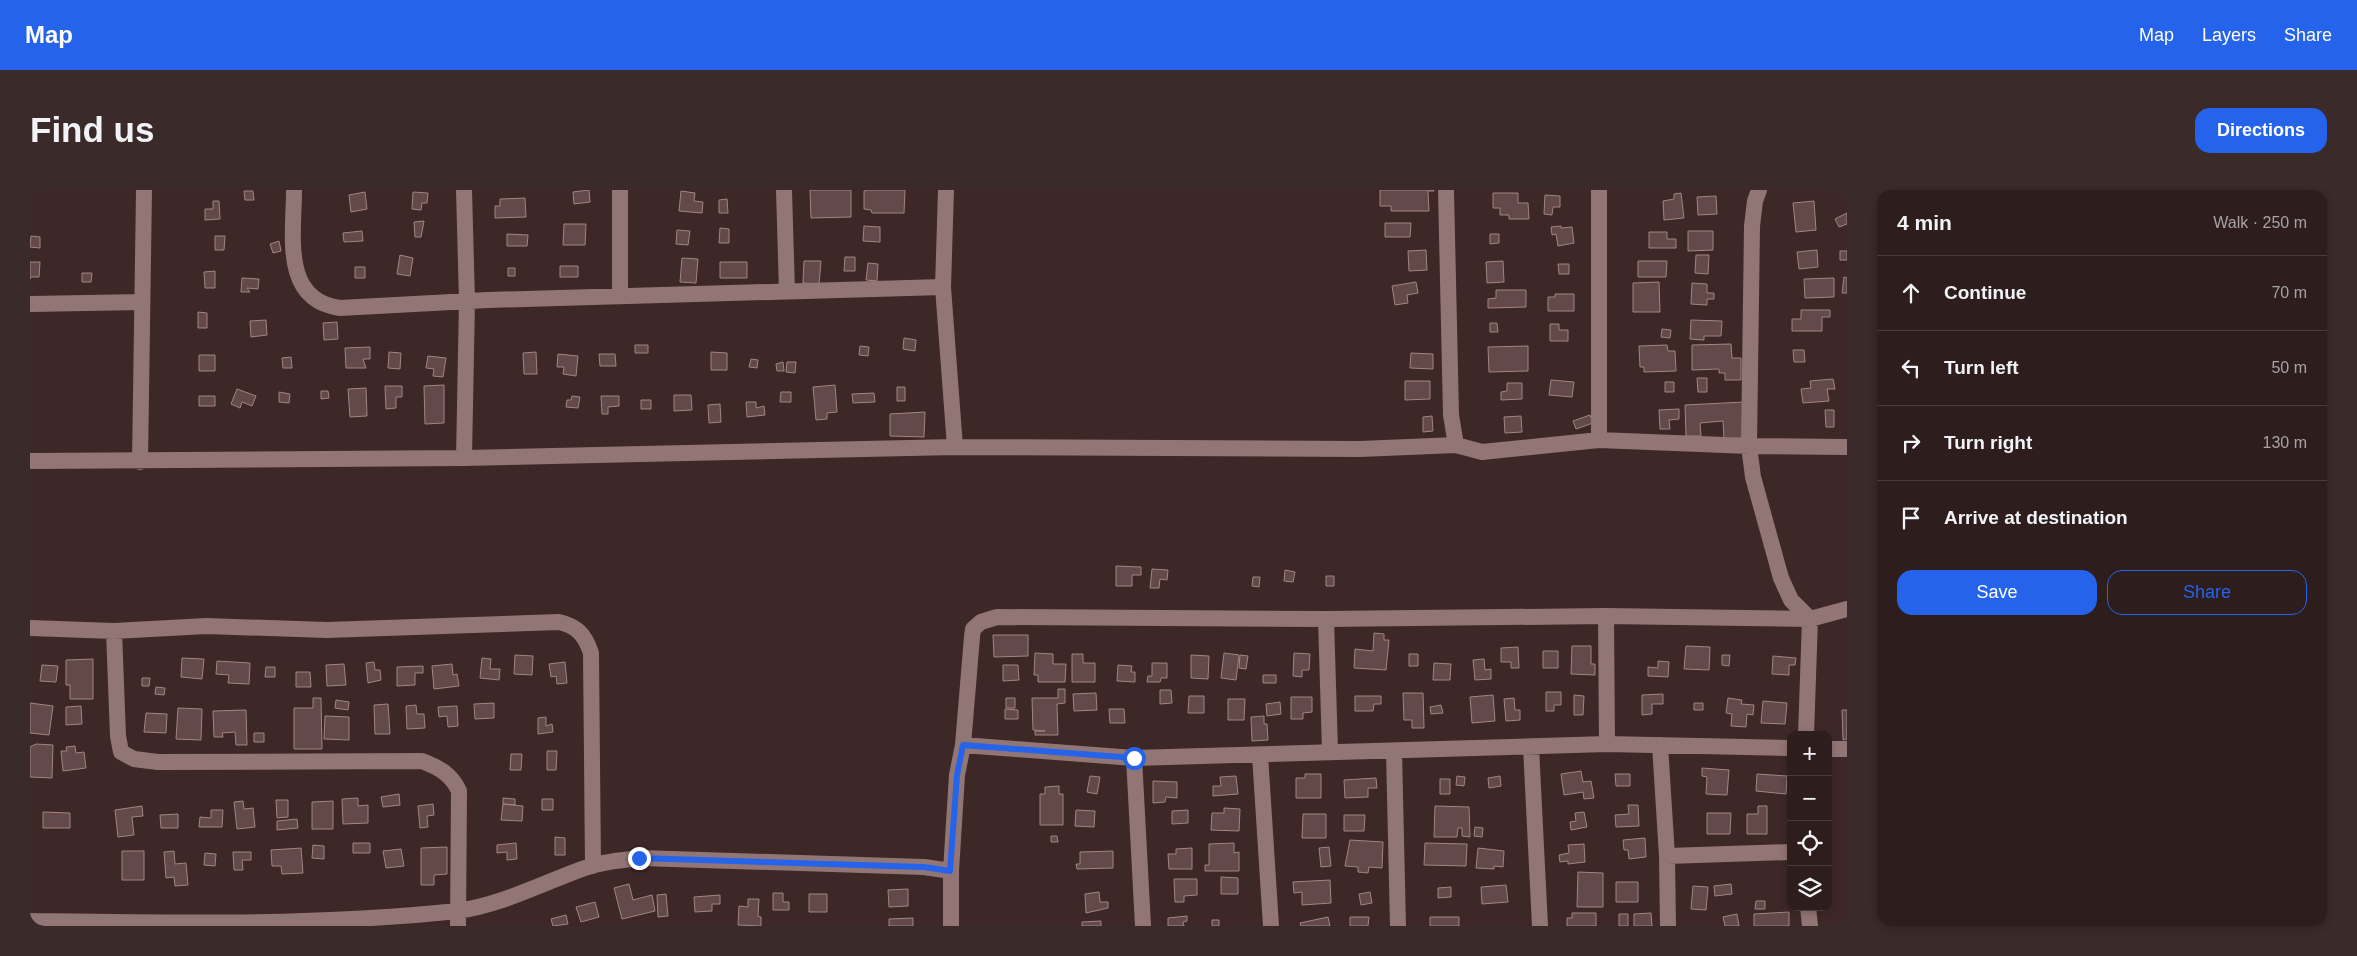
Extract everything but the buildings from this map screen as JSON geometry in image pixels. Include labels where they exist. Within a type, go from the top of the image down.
[{"type":"street","points":[[140,462],[144,190]]},
{"type":"street","points":[[294,190],[296,270],[302,288],[324,305],[340,308],[467,301],[943,287]]},
{"type":"street","points":[[464,190],[467,301],[464,458]]},
{"type":"street","points":[[620,190],[620,296]]},
{"type":"street","points":[[784,190],[787,291]]},
{"type":"street","points":[[946,190],[943,287],[955,447]]},
{"type":"street","points":[[1446,190],[1451,415],[1456,445]]},
{"type":"street","points":[[1599,440],[1600,190]]},
{"type":"street","points":[[1759,190],[1755,201],[1752,226],[1749,446],[1753,477],[1781,578],[1791,600],[1810,619],[1806,731]]},
{"type":"street","points":[[30,304],[142,302]]},
{"type":"street","points":[[30,461],[140,462],[464,458],[955,447],[1360,449],[1456,445],[1482,452],[1599,440],[1749,446],[1847,447]]},
{"type":"street","points":[[951,926],[950,871],[957,775],[963,745],[972,637],[973,629],[987,619],[997,617],[1326,619],[1606,616],[1810,619],[1847,609]]},
{"type":"street","points":[[1606,616],[1607,744]]},
{"type":"street","points":[[1326,619],[1330,751]]},
{"type":"street","points":[[30,628],[114,631],[206,626],[327,630],[559,622],[570,625],[586,638],[591,653],[593,866]]},
{"type":"street","points":[[114,631],[118,736],[121,752],[134,759],[158,762],[422,761],[440,768],[453,778],[459,792],[457,918]]},
{"type":"street","points":[[963,745],[1134,758],[1330,751],[1394,752],[1607,744],[1787,748]]},
{"type":"street","points":[[1660,745],[1668,856],[1668,926]]},
{"type":"street","points":[[1531,747],[1540,926]]},
{"type":"street","points":[[1832,749],[1847,749]]},
{"type":"street","points":[[1394,752],[1398,926]]},
{"type":"street","points":[[1260,755],[1271,926]]},
{"type":"street","points":[[1134,758],[1143,926]]},
{"type":"street","points":[[1668,856],[1787,852]]},
{"type":"street","points":[[30,921],[192,924],[336,923],[457,918],[477,907],[593,866],[641,858],[924,867],[950,871]]},
{"type":"street","points":[[1808,911],[1810,926]]},
{"type":"route","points":[[639,858],[924,867],[950,871],[957,775],[963,745],[1134,758]]}]
